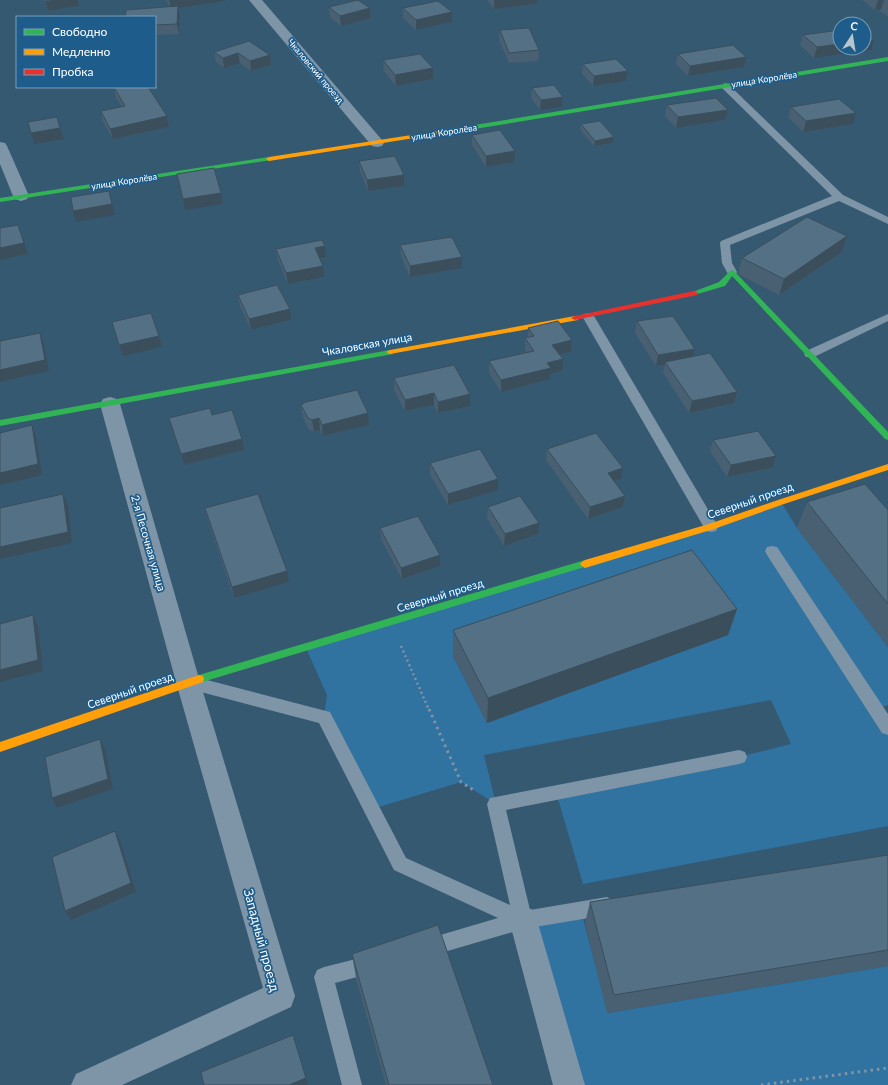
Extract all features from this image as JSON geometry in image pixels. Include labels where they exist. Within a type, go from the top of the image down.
[{"type":"street","name":"Чкаловский проезд","points":[[255,0],[377,143]]},
{"type":"street","name":"улица Королёва","points":[[0,200],[377,143],[888,59]]},
{"type":"street","points":[[0,146],[21,196]]},
{"type":"street","points":[[732,272],[888,437]]},
{"type":"street","name":"Чкаловская улица","points":[[0,423],[588,316],[695,293],[722,284],[732,272]]},
{"type":"street","name":"2-я Песочная улица","points":[[110,404],[188,682]]},
{"type":"street","name":"Северный проезд","points":[[0,747],[188,682],[711,527],[781,502],[888,467]]},
{"type":"street","name":"Западный проезд","points":[[87,1085],[280,996],[188,682]]},
{"type":"street","points":[[523,920],[569,1085]]},
{"type":"lane","points":[[725,86],[839,197],[888,221]]},
{"type":"lane","points":[[732,272],[727,263],[725,243],[839,197]]},
{"type":"lane","points":[[588,316],[711,527]]},
{"type":"lane","points":[[810,354],[888,317]]},
{"type":"lane","points":[[772,551],[888,728]]},
{"type":"lane","points":[[188,682],[324,717],[400,864],[523,920]]},
{"type":"lane","points":[[523,920],[496,804],[739,757]]},
{"type":"lane","points":[[408,953],[523,920],[620,904]]},
{"type":"lane","points":[[352,1085],[324,977],[385,960]]},
{"type":"path","points":[[391,622],[461,782],[496,804]]},
{"type":"path","points":[[761,1085],[888,1068]]},
{"type":"shaded area","points":[[781,502],[797,528],[888,647],[888,705],[876,709],[888,728],[888,826],[583,884],[556,792],[739,757],[791,744],[771,700],[484,755],[496,804],[461,782],[372,809],[324,717],[327,695],[306,648]],"holes":[[[728,635],[487,723],[453,655]]]},
{"type":"shaded area","points":[[581,911],[608,1013],[888,966],[888,1085],[569,1085],[523,920]]},
{"type":"building","points":[[358,0],[370,8],[340,16],[329,7]]},
{"type":"building","points":[[438,1],[452,12],[416,20],[403,8]]},
{"type":"building","points":[[178,6],[177,24],[156,25],[156,16],[125,16],[126,10]]},
{"type":"building","points":[[529,28],[539,50],[509,53],[500,30]]},
{"type":"building","points":[[832,31],[832,45],[817,47],[803,35]]},
{"type":"building","points":[[249,41],[270,55],[250,61],[238,53],[223,58],[214,52]]},
{"type":"building","points":[[733,45],[746,57],[690,66],[678,54]]},
{"type":"building","points":[[420,54],[433,68],[395,75],[383,60]]},
{"type":"building","points":[[616,59],[628,71],[594,76],[583,64]]},
{"type":"building","points":[[554,85],[563,97],[541,100],[532,88]]},
{"type":"building","points":[[115,88],[149,88],[167,116],[110,129],[101,111],[125,106]]},
{"type":"building","points":[[716,98],[728,110],[678,117],[667,105]]},
{"type":"building","points":[[839,99],[856,113],[806,121],[791,107]]},
{"type":"building","points":[[57,117],[60,128],[31,133],[28,122]]},
{"type":"building","points":[[600,121],[614,137],[595,141],[581,124]]},
{"type":"building","points":[[500,130],[515,151],[486,156],[472,135]]},
{"type":"building","points":[[395,156],[404,175],[367,180],[359,161]]},
{"type":"building","points":[[214,168],[221,193],[183,199],[177,174]]},
{"type":"building","points":[[109,191],[112,204],[73,211],[71,197]]},
{"type":"building","points":[[807,217],[847,236],[784,279],[742,258]]},
{"type":"building","points":[[18,225],[24,243],[0,248],[0,228]]},
{"type":"building","points":[[452,237],[462,257],[410,266],[400,245]]},
{"type":"building","points":[[322,240],[325,246],[315,248],[323,266],[286,273],[276,249]]},
{"type":"building","points":[[277,285],[290,309],[249,319],[238,295]]},
{"type":"building","points":[[151,313],[159,336],[119,345],[112,322]]},
{"type":"building","points":[[673,316],[695,349],[658,355],[637,321]]},
{"type":"building","points":[[558,321],[572,340],[552,345],[563,359],[547,363],[551,368],[501,380],[489,361],[534,351],[525,338],[534,336],[528,328]]},
{"type":"building","points":[[40,333],[45,360],[0,370],[0,341]]},
{"type":"building","points":[[710,353],[737,392],[692,401],[665,362]]},
{"type":"building","points":[[454,365],[470,394],[438,402],[434,393],[405,400],[394,378]]},
{"type":"building","points":[[357,390],[368,413],[322,425],[319,418],[312,420],[308,418],[301,405],[306,402]]},
{"type":"building","points":[[210,408],[212,415],[232,410],[242,439],[181,454],[169,418]]},
{"type":"building","points":[[32,425],[38,464],[0,473],[0,433]]},
{"type":"building","points":[[758,431],[776,456],[731,465],[713,440]]},
{"type":"building","points":[[596,433],[623,468],[608,473],[625,496],[590,507],[547,449]]},
{"type":"building","points":[[480,449],[498,479],[448,494],[430,463]]},
{"type":"building","points":[[865,484],[888,510],[888,604],[807,502]]},
{"type":"building","points":[[63,494],[68,532],[0,547],[0,508]]},
{"type":"building","points":[[258,494],[287,571],[232,587],[205,508]]},
{"type":"building","points":[[520,496],[539,523],[505,534],[488,507]]},
{"type":"building","points":[[418,516],[440,555],[401,568],[380,528]]},
{"type":"building","points":[[692,550],[737,609],[488,698],[453,630]]},
{"type":"building","points":[[33,615],[38,660],[0,670],[0,624]]},
{"type":"building","points":[[100,739],[108,779],[52,798],[45,757]]},
{"type":"building","points":[[115,831],[131,883],[65,911],[52,857]]},
{"type":"building","points":[[888,855],[888,950],[614,995],[590,902]]},
{"type":"building","points":[[438,925],[493,1085],[389,1085],[352,954]]},
{"type":"building","points":[[293,1035],[306,1078],[289,1085],[204,1085],[201,1072]]},
{"type":"traffic: fast","points":[[444,132],[888,59]]},
{"type":"traffic: fast","points":[[0,200],[269,159]]},
{"type":"traffic: fast","points":[[694,293],[722,284],[732,272],[888,437]]},
{"type":"traffic: fast","points":[[0,423],[390,352]]},
{"type":"traffic: fast","points":[[199,679],[585,564]]},
{"type":"traffic: slow","points":[[269,159],[444,132]]},
{"type":"traffic: slow","points":[[390,352],[575,318]]},
{"type":"traffic: slow","points":[[585,564],[711,527],[781,502],[888,467]]},
{"type":"traffic: slow","points":[[0,747],[199,679]]},
{"type":"traffic: jam","points":[[575,318],[694,293]]}]
